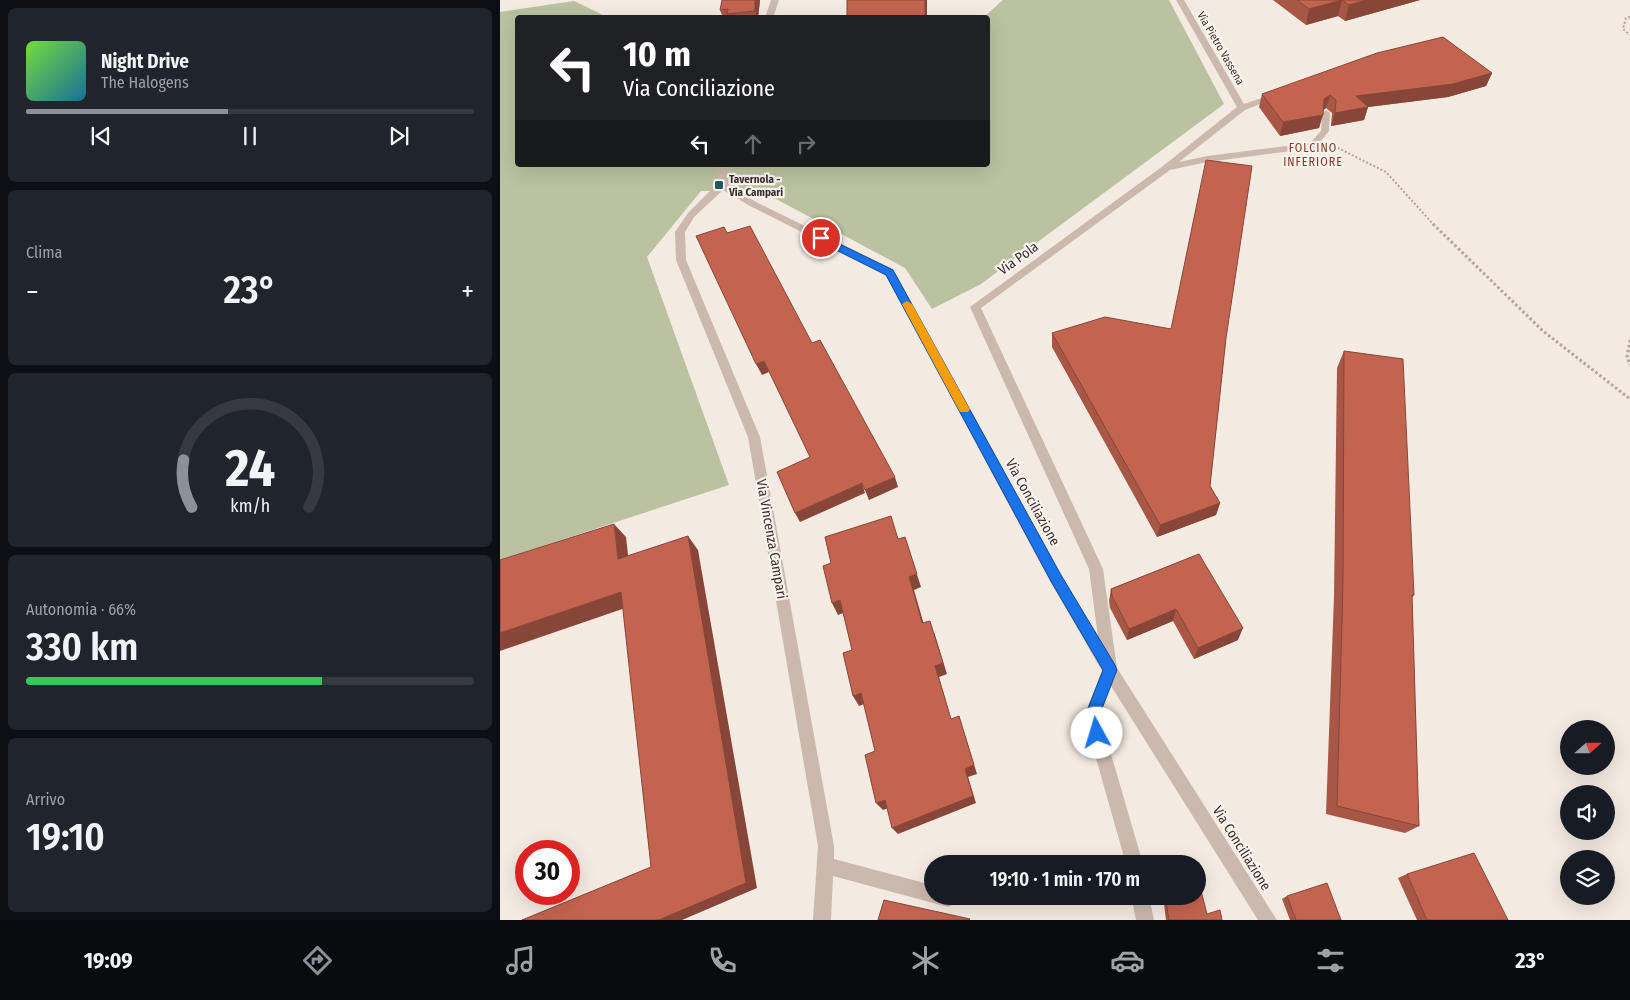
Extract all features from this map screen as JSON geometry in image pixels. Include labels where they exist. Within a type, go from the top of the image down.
[{"type":"street","points":[[770,15],[775,0]]},
{"type":"street","name":"Via Pietro Vassena","points":[[1180,0],[1242,108]]},
{"type":"street","name":"Via Pola","points":[[1110,670],[1096,569],[975,308],[1166,168],[1242,108],[1288,92]]},
{"type":"street","points":[[1166,168],[1207,159],[1313,145],[1325,131],[1326,113]]},
{"type":"street","points":[[722,167],[722,185]]},
{"type":"street","name":"Via Conciliazione","points":[[722,185],[753,204],[889,272],[1056,579],[1110,670],[1268,920]]},
{"type":"street","name":"Via Vincenza Campari","points":[[722,185],[691,215],[680,232],[681,260],[754,437],[826,846],[822,920]]},
{"type":"street","points":[[1110,670],[1092,716],[1132,855]]},
{"type":"street","points":[[825,865],[924,892]]},
{"type":"street","points":[[1142,905],[1145,920]]},
{"type":"path","points":[[1630,17],[1626,18],[1624,28],[1630,35]]},
{"type":"path","points":[[1319,139],[1386,172],[1418,209],[1543,331],[1630,399]]},
{"type":"path","points":[[1630,340],[1627,358],[1630,365]]},
{"type":"green space","points":[[1003,0],[1169,0],[1224,104],[981,284],[932,309],[905,268],[761,191],[701,191],[647,257],[729,485],[500,560],[500,12],[574,1],[603,15],[515,15],[515,167],[990,167],[990,15],[986,15]]},
{"type":"building","points":[[722,0],[755,0],[755,11],[727,14],[728,9],[720,10]]},
{"type":"building","points":[[847,0],[925,0],[925,15],[847,15]]},
{"type":"building","points":[[1297,0],[1342,0],[1309,9]]},
{"type":"building","points":[[1342,0],[1367,0],[1349,5]]},
{"type":"building","points":[[1443,37],[1492,73],[1453,84],[1356,96],[1368,107],[1335,113],[1336,100],[1330,95],[1324,99],[1323,115],[1283,122],[1262,94],[1377,53]]},
{"type":"building","points":[[1206,160],[1252,166],[1226,338],[1210,486],[1220,503],[1160,525],[1052,333],[1105,317],[1171,329]]},
{"type":"building","points":[[750,226],[812,343],[820,340],[895,477],[865,490],[862,483],[795,513],[777,472],[810,457],[764,361],[756,364],[696,236],[724,227],[727,233]]},
{"type":"building","points":[[1344,351],[1403,359],[1414,595],[1412,595],[1419,826],[1337,806],[1343,582]]},
{"type":"building","points":[[891,516],[898,539],[905,537],[917,574],[909,577],[922,623],[930,621],[943,663],[935,666],[951,719],[959,716],[974,765],[965,769],[973,796],[892,828],[885,800],[876,803],[865,755],[875,751],[861,693],[853,696],[843,653],[852,650],[840,600],[832,603],[823,566],[831,563],[825,537]]},
{"type":"building","points":[[614,524],[618,559],[688,536],[746,883],[659,920],[522,920],[559,905],[580,905],[580,896],[651,867],[621,592],[500,633],[500,560]]},
{"type":"building","points":[[1199,554],[1243,628],[1198,648],[1176,609],[1129,629],[1112,596],[1111,589]]},
{"type":"building","points":[[1474,853],[1508,920],[1427,920],[1407,874]]},
{"type":"building","points":[[1327,883],[1341,920],[1296,920],[1287,896]]},
{"type":"building","points":[[884,900],[970,919],[878,920]]},
{"type":"building","points":[[1166,905],[1205,905],[1207,914],[1220,910],[1222,920],[1169,920]]},
{"type":"slow traffic","points":[[907,304],[964,409]]},
{"type":"place","name":"Tavernola - Via Campari","points":[[719,185]]},
{"type":"district","name":"FOLCINO INFERIORE","points":[[1313,155]]},
{"type":"route","points":[[821,238],[889,272],[1056,579],[1110,670],[1092,716],[1097,733]]}]
